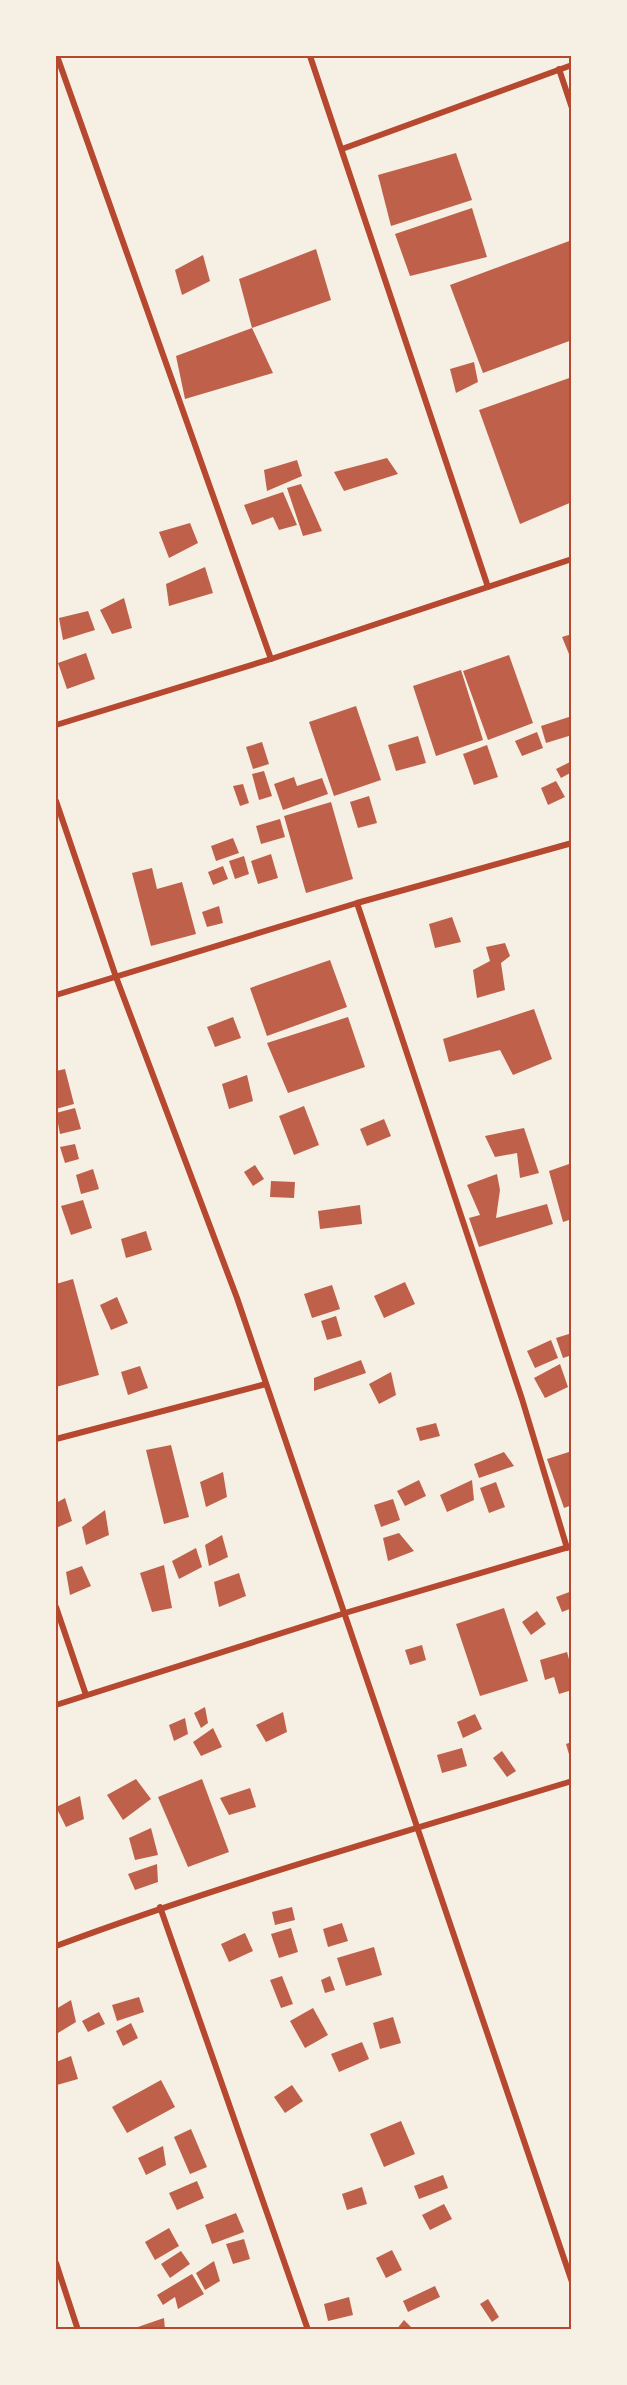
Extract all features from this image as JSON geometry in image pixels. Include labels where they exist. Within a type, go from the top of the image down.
[{"type":"street","points":[[57,56],[271,658]]},
{"type":"street","points":[[310,56],[488,587]]},
{"type":"street","points":[[342,149],[572,65]]},
{"type":"street","points":[[559,69],[572,108]]},
{"type":"street","points":[[56,725],[271,658],[572,559]]},
{"type":"street","points":[[56,801],[116,977],[237,1298],[572,2282]]},
{"type":"street","points":[[56,995],[357,903],[571,845]]},
{"type":"street","points":[[56,1705],[345,1613],[569,1547],[357,903]]},
{"type":"street","points":[[56,1438],[266,1384]]},
{"type":"street","points":[[56,1607],[86,1695]]},
{"type":"street","points":[[56,1946],[160,1908],[273,1871],[572,1781]]},
{"type":"street","points":[[160,1908],[308,2330]]},
{"type":"street","points":[[56,2263],[78,2330]]},
{"type":"building","points":[[456,153],[472,200],[391,226],[378,175]]},
{"type":"building","points":[[472,208],[487,257],[410,276],[395,234]]},
{"type":"building","points":[[572,240],[572,340],[483,373],[450,285]]},
{"type":"building","points":[[316,249],[331,300],[252,328],[239,279]]},
{"type":"building","points":[[203,255],[210,281],[182,295],[175,270]]},
{"type":"building","points":[[252,328],[273,373],[185,399],[176,356]]},
{"type":"building","points":[[474,362],[478,382],[456,393],[450,369]]},
{"type":"building","points":[[572,377],[572,502],[520,524],[479,410]]},
{"type":"building","points":[[387,458],[398,474],[344,491],[334,472]]},
{"type":"building","points":[[297,460],[302,476],[267,491],[264,470]]},
{"type":"building","points":[[301,484],[322,531],[303,536],[287,488]]},
{"type":"building","points":[[283,492],[297,525],[279,530],[273,517],[252,525],[244,505]]},
{"type":"building","points":[[190,523],[198,543],[169,558],[159,532]]},
{"type":"building","points":[[205,567],[213,593],[169,606],[166,584]]},
{"type":"building","points":[[124,598],[132,628],[112,634],[100,610]]},
{"type":"building","points":[[88,611],[95,630],[63,640],[59,618]]},
{"type":"building","points":[[572,634],[572,653],[569,654],[562,637]]},
{"type":"building","points":[[86,653],[95,679],[67,689],[58,663]]},
{"type":"building","points":[[509,655],[533,723],[488,740],[463,671]]},
{"type":"building","points":[[461,670],[483,740],[436,756],[413,686]]},
{"type":"building","points":[[356,706],[381,780],[334,796],[309,722]]},
{"type":"building","points":[[569,717],[572,735],[546,743],[541,726]]},
{"type":"building","points":[[537,732],[543,748],[522,756],[515,741]]},
{"type":"building","points":[[418,736],[426,763],[396,771],[388,745]]},
{"type":"building","points":[[262,742],[269,764],[253,769],[246,747]]},
{"type":"building","points":[[487,745],[498,777],[474,785],[463,754]]},
{"type":"building","points":[[572,761],[572,772],[561,778],[556,769]]},
{"type":"building","points":[[264,771],[272,796],[259,800],[252,774]]},
{"type":"building","points":[[294,777],[297,786],[322,778],[328,794],[283,810],[274,784]]},
{"type":"building","points":[[556,781],[565,797],[548,805],[541,788]]},
{"type":"building","points":[[243,784],[249,803],[240,806],[233,786]]},
{"type":"building","points":[[369,796],[377,823],[358,828],[350,802]]},
{"type":"building","points":[[331,802],[353,879],[306,893],[284,816]]},
{"type":"building","points":[[280,819],[285,837],[261,844],[256,826]]},
{"type":"building","points":[[233,838],[239,853],[216,861],[211,846]]},
{"type":"building","points":[[271,854],[278,878],[258,884],[251,861]]},
{"type":"building","points":[[244,856],[249,874],[235,879],[229,861]]},
{"type":"building","points":[[223,866],[228,879],[213,885],[208,872]]},
{"type":"building","points":[[152,868],[157,889],[182,882],[196,934],[151,946],[132,873]]},
{"type":"building","points":[[219,906],[223,923],[207,927],[202,912]]},
{"type":"building","points":[[452,917],[461,942],[435,948],[429,924]]},
{"type":"building","points":[[505,943],[510,956],[501,963],[505,990],[477,998],[473,970],[490,961],[486,947]]},
{"type":"building","points":[[330,960],[347,1007],[267,1036],[250,988]]},
{"type":"building","points":[[534,1009],[552,1059],[513,1075],[500,1050],[449,1062],[443,1039]]},
{"type":"building","points":[[233,1017],[241,1038],[215,1047],[207,1027]]},
{"type":"building","points":[[348,1017],[365,1067],[288,1093],[267,1043]]},
{"type":"building","points":[[65,1069],[74,1104],[56,1109],[56,1071]]},
{"type":"building","points":[[247,1075],[253,1101],[229,1109],[222,1084]]},
{"type":"building","points":[[304,1106],[319,1145],[294,1155],[279,1116]]},
{"type":"building","points":[[75,1108],[81,1129],[60,1134],[56,1113]]},
{"type":"building","points":[[384,1119],[391,1136],[367,1146],[360,1129]]},
{"type":"building","points":[[524,1128],[539,1173],[520,1178],[517,1153],[495,1157],[485,1136]]},
{"type":"building","points":[[75,1144],[79,1159],[65,1163],[60,1147]]},
{"type":"building","points":[[572,1163],[572,1219],[563,1222],[549,1171]]},
{"type":"building","points":[[255,1165],[264,1179],[253,1186],[244,1172]]},
{"type":"building","points":[[93,1169],[99,1189],[81,1194],[76,1175]]},
{"type":"building","points":[[497,1174],[500,1190],[496,1218],[547,1204],[553,1224],[479,1247],[469,1218],[480,1215],[467,1185]]},
{"type":"building","points":[[271,1181],[295,1182],[294,1198],[270,1197]]},
{"type":"building","points":[[83,1200],[92,1228],[71,1235],[61,1206]]},
{"type":"building","points":[[360,1205],[362,1224],[320,1229],[318,1211]]},
{"type":"building","points":[[146,1231],[152,1250],[126,1258],[121,1239]]},
{"type":"building","points":[[73,1279],[99,1375],[56,1387],[56,1284]]},
{"type":"building","points":[[405,1282],[415,1304],[384,1318],[374,1296]]},
{"type":"building","points":[[332,1285],[340,1309],[312,1318],[304,1294]]},
{"type":"building","points":[[117,1297],[128,1323],[111,1330],[100,1305]]},
{"type":"building","points":[[336,1316],[342,1336],[327,1340],[321,1321]]},
{"type":"building","points":[[572,1333],[572,1355],[563,1358],[556,1338]]},
{"type":"building","points":[[551,1340],[558,1358],[535,1368],[527,1351]]},
{"type":"building","points":[[361,1360],[366,1373],[314,1391],[314,1378]]},
{"type":"building","points":[[560,1364],[568,1387],[545,1398],[534,1378]]},
{"type":"building","points":[[140,1366],[148,1388],[128,1395],[121,1372]]},
{"type":"building","points":[[391,1372],[396,1395],[379,1404],[369,1384]]},
{"type":"building","points":[[436,1423],[440,1436],[420,1441],[416,1428]]},
{"type":"building","points":[[171,1445],[189,1517],[164,1524],[146,1450]]},
{"type":"building","points":[[572,1451],[572,1505],[564,1508],[547,1459]]},
{"type":"building","points":[[504,1452],[514,1466],[479,1478],[474,1464]]},
{"type":"building","points":[[223,1472],[227,1497],[206,1507],[200,1482]]},
{"type":"building","points":[[419,1480],[426,1496],[405,1506],[397,1491]]},
{"type":"building","points":[[472,1480],[474,1500],[447,1512],[440,1495]]},
{"type":"building","points":[[496,1482],[505,1507],[489,1513],[480,1488]]},
{"type":"building","points":[[65,1498],[72,1521],[56,1528],[56,1503]]},
{"type":"building","points":[[393,1499],[400,1520],[381,1527],[374,1505]]},
{"type":"building","points":[[105,1510],[109,1535],[86,1545],[82,1527]]},
{"type":"building","points":[[399,1533],[414,1551],[388,1561],[383,1538]]},
{"type":"building","points":[[222,1535],[228,1557],[209,1566],[205,1545]]},
{"type":"building","points":[[196,1548],[202,1567],[179,1579],[172,1561]]},
{"type":"building","points":[[164,1565],[172,1608],[152,1612],[140,1573]]},
{"type":"building","points":[[82,1566],[91,1586],[70,1595],[66,1572]]},
{"type":"building","points":[[239,1573],[246,1596],[219,1607],[214,1582]]},
{"type":"building","points":[[572,1591],[572,1608],[562,1612],[556,1597]]},
{"type":"building","points":[[504,1608],[528,1681],[480,1696],[456,1624]]},
{"type":"building","points":[[537,1611],[546,1624],[531,1635],[522,1622]]},
{"type":"building","points":[[422,1645],[426,1660],[410,1665],[405,1650]]},
{"type":"building","points":[[567,1652],[572,1670],[572,1690],[559,1694],[554,1677],[545,1680],[540,1660]]},
{"type":"building","points":[[205,1707],[208,1723],[201,1728],[194,1713]]},
{"type":"building","points":[[283,1712],[287,1732],[266,1742],[256,1725]]},
{"type":"building","points":[[475,1714],[482,1729],[463,1738],[457,1722]]},
{"type":"building","points":[[185,1718],[188,1734],[174,1741],[169,1725]]},
{"type":"building","points":[[213,1728],[222,1747],[201,1756],[193,1742]]},
{"type":"building","points":[[572,1742],[572,1761],[571,1761],[566,1744]]},
{"type":"building","points":[[462,1748],[467,1766],[442,1773],[437,1755]]},
{"type":"building","points":[[502,1751],[516,1771],[507,1777],[493,1758]]},
{"type":"building","points":[[136,1779],[151,1799],[123,1820],[107,1795]]},
{"type":"building","points":[[202,1779],[229,1852],[188,1867],[158,1797]]},
{"type":"building","points":[[250,1788],[256,1807],[229,1815],[220,1798]]},
{"type":"building","points":[[80,1796],[84,1819],[66,1827],[56,1807]]},
{"type":"building","points":[[151,1828],[158,1855],[135,1860],[129,1838]]},
{"type":"building","points":[[157,1864],[158,1882],[135,1890],[128,1874]]},
{"type":"building","points":[[292,1907],[295,1920],[275,1925],[272,1912]]},
{"type":"building","points":[[342,1923],[348,1941],[328,1947],[323,1929]]},
{"type":"building","points":[[291,1928],[298,1952],[279,1958],[271,1934]]},
{"type":"building","points":[[245,1933],[253,1951],[229,1962],[221,1944]]},
{"type":"building","points":[[374,1947],[382,1975],[346,1986],[337,1958]]},
{"type":"building","points":[[282,1976],[293,2004],[281,2008],[270,1980]]},
{"type":"building","points":[[330,1976],[335,1990],[325,1993],[321,1980]]},
{"type":"building","points":[[139,1997],[144,2012],[117,2021],[112,2005]]},
{"type":"building","points":[[71,2000],[76,2022],[58,2033],[56,2009]]},
{"type":"building","points":[[313,2008],[328,2035],[305,2048],[290,2021]]},
{"type":"building","points":[[99,2012],[105,2024],[88,2032],[82,2021]]},
{"type":"building","points":[[393,2017],[401,2043],[380,2049],[373,2023]]},
{"type":"building","points":[[131,2023],[138,2038],[123,2046],[116,2031]]},
{"type":"building","points":[[362,2042],[369,2059],[339,2072],[331,2054]]},
{"type":"building","points":[[71,2056],[78,2079],[57,2085],[56,2062]]},
{"type":"building","points":[[161,2080],[175,2107],[127,2133],[112,2107]]},
{"type":"building","points":[[292,2085],[303,2101],[285,2113],[274,2097]]},
{"type":"building","points":[[401,2121],[415,2154],[384,2167],[370,2134]]},
{"type":"building","points":[[191,2129],[207,2167],[190,2174],[174,2137]]},
{"type":"building","points":[[163,2146],[166,2165],[146,2175],[138,2158]]},
{"type":"building","points":[[443,2175],[448,2188],[419,2199],[414,2186]]},
{"type":"building","points":[[197,2181],[204,2198],[177,2210],[169,2193]]},
{"type":"building","points":[[362,2187],[367,2204],[347,2210],[342,2194]]},
{"type":"building","points":[[444,2204],[452,2219],[430,2230],[422,2215]]},
{"type":"building","points":[[236,2213],[244,2232],[212,2244],[205,2225]]},
{"type":"building","points":[[169,2228],[179,2246],[155,2260],[145,2242]]},
{"type":"building","points":[[244,2239],[250,2259],[233,2264],[226,2244]]},
{"type":"building","points":[[392,2250],[402,2270],[386,2278],[376,2258]]},
{"type":"building","points":[[181,2251],[190,2264],[170,2278],[161,2264]]},
{"type":"building","points":[[214,2261],[220,2281],[205,2290],[196,2273]]},
{"type":"building","points":[[192,2274],[204,2294],[178,2309],[175,2297],[163,2305],[157,2295]]},
{"type":"building","points":[[435,2286],[440,2297],[408,2312],[403,2301]]},
{"type":"building","points":[[349,2297],[353,2315],[328,2321],[324,2304]]},
{"type":"building","points":[[488,2299],[499,2317],[492,2322],[480,2304]]},
{"type":"building","points":[[164,2318],[165,2330],[132,2330],[132,2329]]},
{"type":"building","points":[[404,2320],[414,2330],[396,2330]]}]
